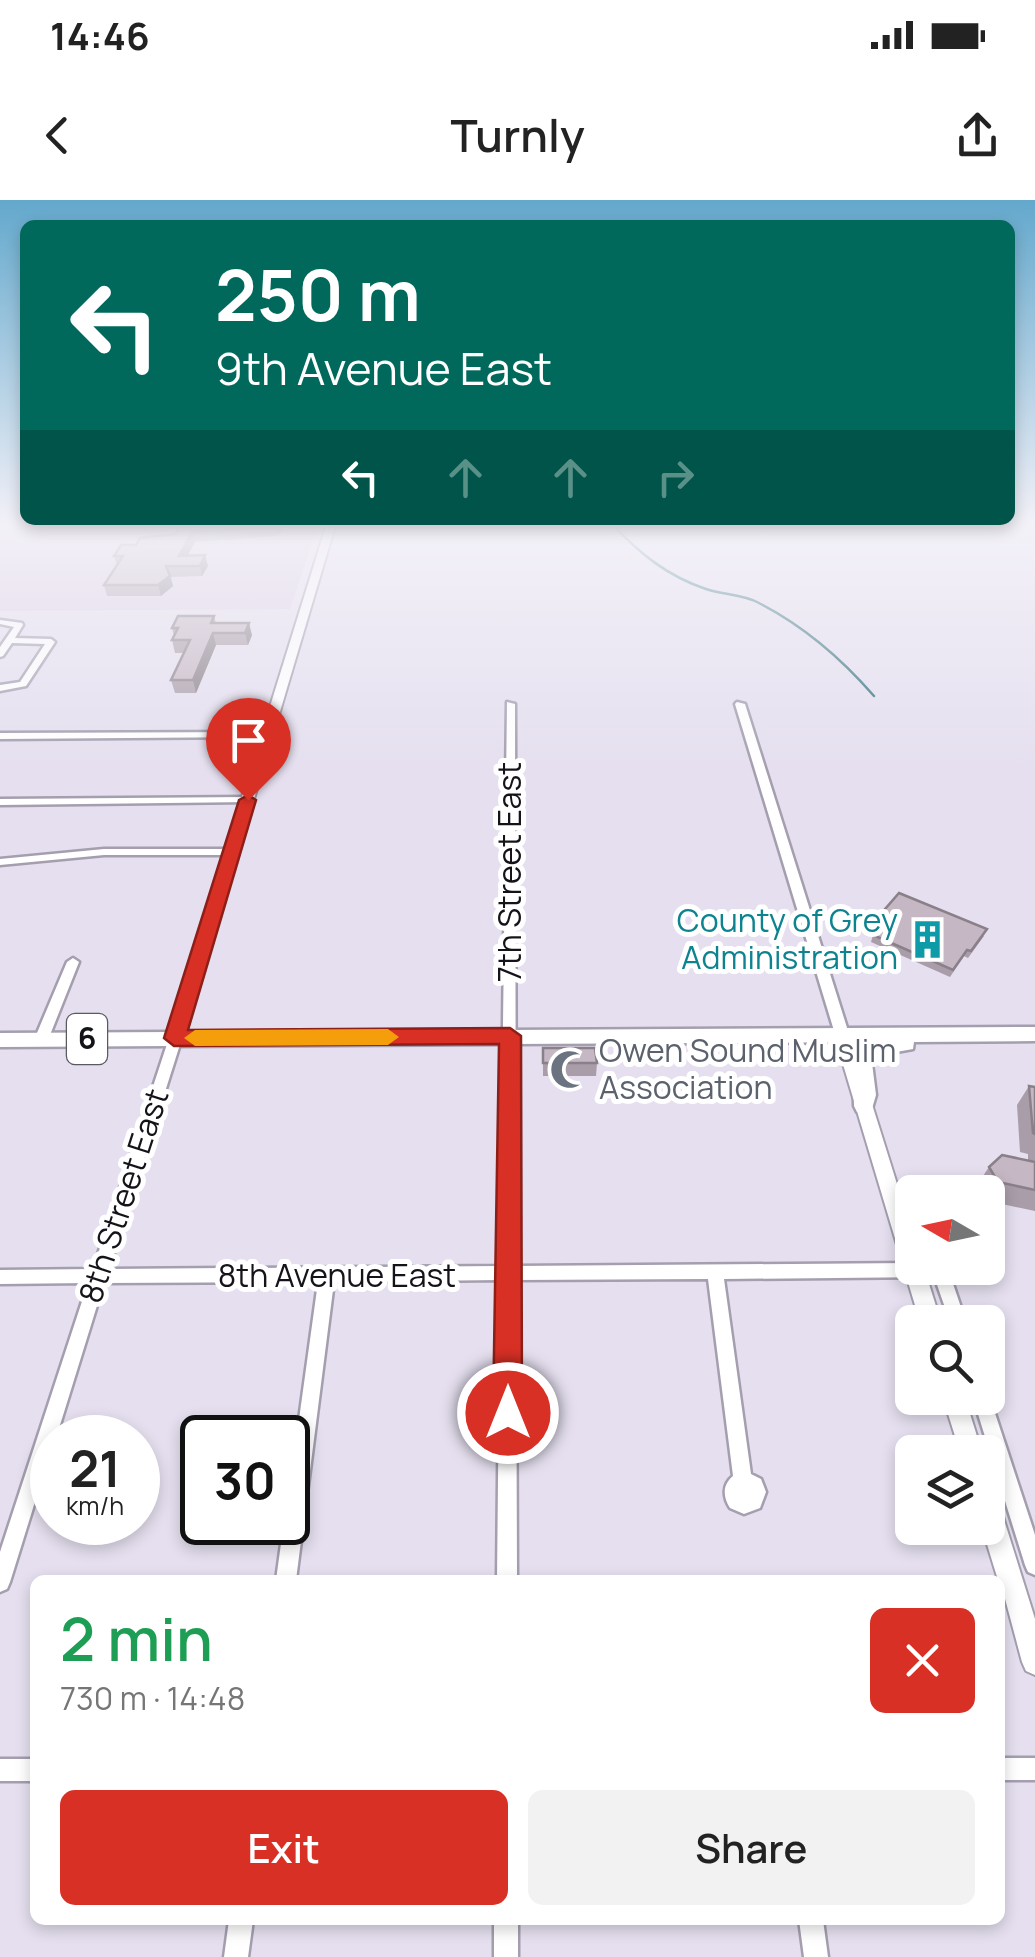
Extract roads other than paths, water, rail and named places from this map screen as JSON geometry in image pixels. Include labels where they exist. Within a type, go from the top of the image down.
[{"type":"highway","points":[[864,1106],[868,1099],[861,1069],[869,1053],[957,1034]]},
{"type":"highway","name":"6","points":[[0,1040],[1035,1034]]},
{"type":"main road","name":"8th Street East","points":[[174,1038],[307,605]]},
{"type":"main road","points":[[842,1034],[895,1206]]},
{"type":"main road","points":[[1000,1545],[1035,1662]]},
{"type":"street","points":[[0,622],[18,625],[0,654]]},
{"type":"street","points":[[0,688],[23,684],[50,642],[11,640]]},
{"type":"street","name":"7th Street East","points":[[508,1575],[510,704]]},
{"type":"street","points":[[740,704],[842,1034]]},
{"type":"street","points":[[0,736],[268,734]]},
{"type":"street","points":[[0,802],[248,800]]},
{"type":"street","points":[[0,862],[104,852],[230,852]]},
{"type":"street","points":[[41,1040],[73,962]]},
{"type":"street","name":"8th Street East","points":[[0,1582],[174,1038]]},
{"type":"street","name":"8th Avenue East","points":[[0,1277],[715,1274],[895,1268]]},
{"type":"street","points":[[715,1274],[743,1481]]},
{"type":"street","points":[[287,1575],[326,1276]]},
{"type":"street","points":[[987,1415],[1035,1565]]},
{"type":"street","points":[[1005,1770],[1035,1769]]},
{"type":"street","points":[[0,1770],[30,1770]]},
{"type":"street","points":[[236,1957],[240,1925]]},
{"type":"street","points":[[506,1925],[506,1957]]},
{"type":"street","points":[[812,1925],[816,1957]]},
{"type":"waterway","points":[[763,605],[835,656],[874,696]]},
{"type":"place","name":"County of Grey Administration","points":[[928,939]]},
{"type":"place","name":"Owen Sound Muslim Association","points":[[569,1069]]}]
